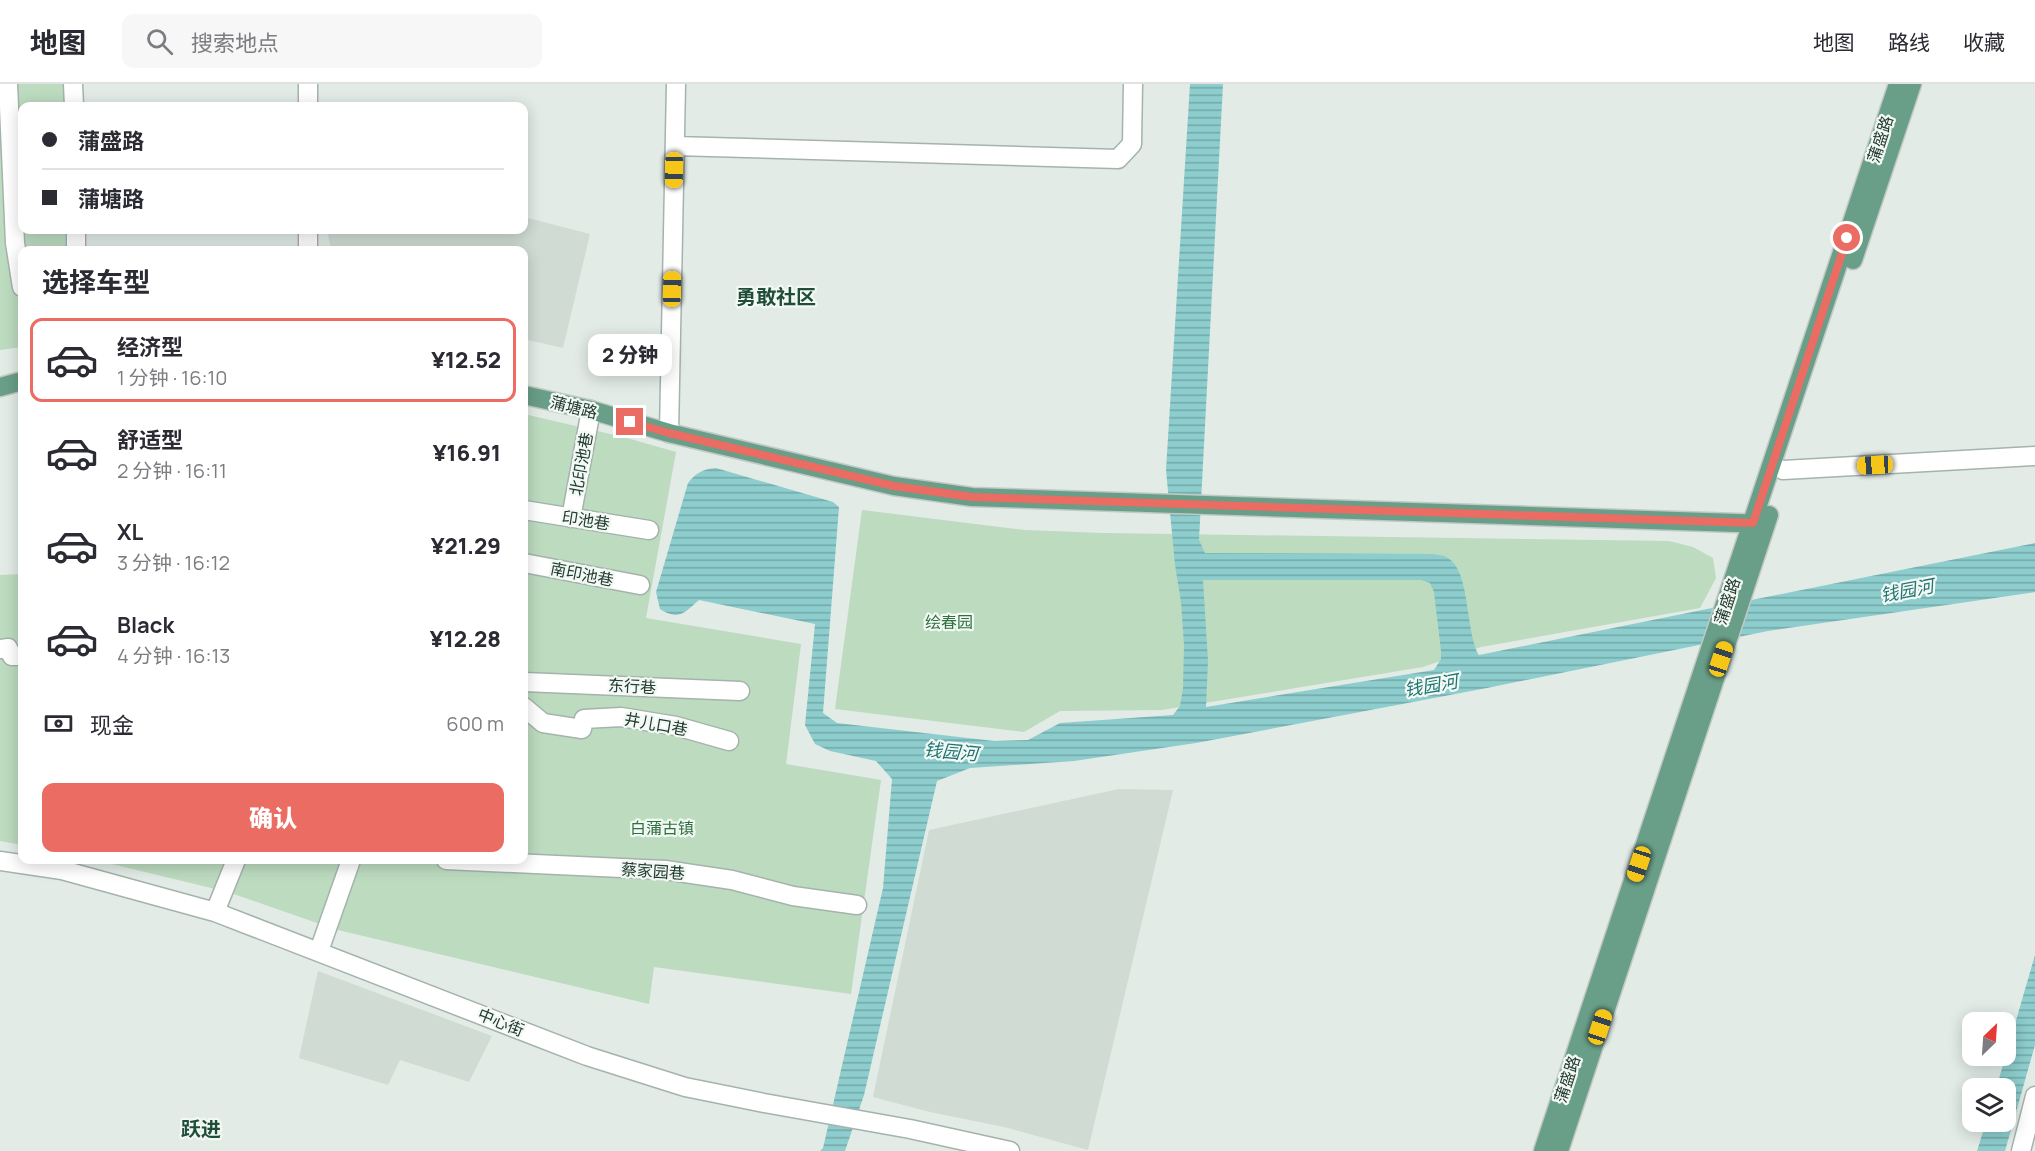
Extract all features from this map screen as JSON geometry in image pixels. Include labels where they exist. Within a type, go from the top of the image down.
[{"type":"main road","name":"蒲盛路","points":[[1543,1151],[1706,683],[1751,568],[1760,523],[1898,84]]},
{"type":"main road","name":"蒲盛路","points":[[1559,1151],[1706,683],[1734,577],[1783,470],[1912,84]]},
{"type":"main road","points":[[0,387],[18,382]]},
{"type":"main road","name":"蒲塘路","points":[[528,396],[591,410],[669,433],[894,486],[972,497],[1760,523]]},
{"type":"street","points":[[8,84],[5,136],[18,262]]},
{"type":"street","points":[[73,84],[74,102]]},
{"type":"street","points":[[308,84],[308,102]]},
{"type":"street","points":[[669,433],[676,84]]},
{"type":"street","points":[[675,146],[1118,159],[1132,144],[1133,84]]},
{"type":"street","name":"北印池巷","points":[[571,518],[591,410]]},
{"type":"street","points":[[1783,470],[2035,456]]},
{"type":"street","name":"印池巷","points":[[528,511],[649,530]]},
{"type":"street","name":"南印池巷","points":[[528,564],[640,585]]},
{"type":"street","points":[[0,649],[8,648],[12,656],[18,656]]},
{"type":"street","name":"东行巷","points":[[528,682],[740,691]]},
{"type":"street","name":"井儿口巷","points":[[528,710],[543,723],[582,729],[584,719],[621,717],[676,726],[729,741]]},
{"type":"street","name":"中心街","points":[[0,861],[18,862]]},
{"type":"street","name":"中心街","points":[[47,864],[63,865],[214,912],[587,1056],[685,1087],[865,1120],[1010,1151]]},
{"type":"street","points":[[214,912],[234,864]]},
{"type":"street","points":[[320,951],[350,864]]},
{"type":"street","name":"蔡家园巷","points":[[528,864],[665,870],[732,880],[793,896],[857,905]]},
{"type":"street","points":[[2020,1151],[2035,1096]]},
{"type":"shaded area","points":[[528,218],[590,234],[563,348],[528,340],[528,246],[330,246],[328,235],[528,234]]},
{"type":"shaded area","points":[[1119,789],[1173,790],[1088,1150],[1004,1127],[930,1112],[873,1097],[929,830]]},
{"type":"shaded area","points":[[318,971],[492,1036],[469,1082],[400,1060],[388,1085],[299,1058]]},
{"type":"green space","points":[[0,84],[69,84],[70,102],[18,102],[18,234],[72,234],[72,246],[18,246],[18,348],[0,350]]},
{"type":"green space","name":"白蒲古镇","points":[[528,415],[676,452],[646,618],[801,644],[786,764],[881,780],[851,994],[654,967],[649,1004],[334,929],[228,892],[112,864],[528,864]]},
{"type":"green space","name":"绘春园","points":[[862,510],[1025,530],[1103,533],[1669,541],[1693,547],[1713,558],[1716,578],[1700,608],[1481,647],[1423,667],[1162,710],[1060,711],[1024,732],[835,709]]},
{"type":"green space","points":[[18,574],[18,844],[0,841],[0,575]]},
{"type":"water","name":"钱园河","points":[[1190,84],[1223,84],[1199,540],[1205,553],[1432,554],[1445,556],[1454,563],[1460,574],[1471,632],[1479,655],[2035,543],[2035,592],[1768,631],[1487,688],[1196,743],[1074,761],[970,768],[937,781],[864,1095],[845,1151],[820,1151],[823,1148],[883,888],[892,779],[876,761],[830,751],[815,744],[805,725],[815,624],[699,600],[689,609],[677,615],[660,609],[656,592],[688,483],[700,472],[716,468],[833,502],[839,507],[823,713],[837,723],[994,741],[1028,740],[1060,723],[1173,715],[1180,706],[1183,688],[1184,645],[1166,470]],"holes":[[[1203,580],[1421,580],[1430,583],[1434,592],[1441,651],[1441,659],[1434,670],[1206,707],[1208,661]]]},
{"type":"water","points":[[2035,955],[2035,1045],[2016,1112],[2016,1078],[1999,1078],[2003,1066],[2016,1066],[2016,1020]]},
{"type":"water","points":[[1983,1132],[2010,1132],[2005,1151],[1977,1151]]},
{"type":"district","name":"勇敢社区","points":[[776,297]]},
{"type":"district","name":"跃进","points":[[201,1129]]},
{"type":"route","points":[[630,422],[894,486],[972,497],[1753,523],[1847,238]]}]
